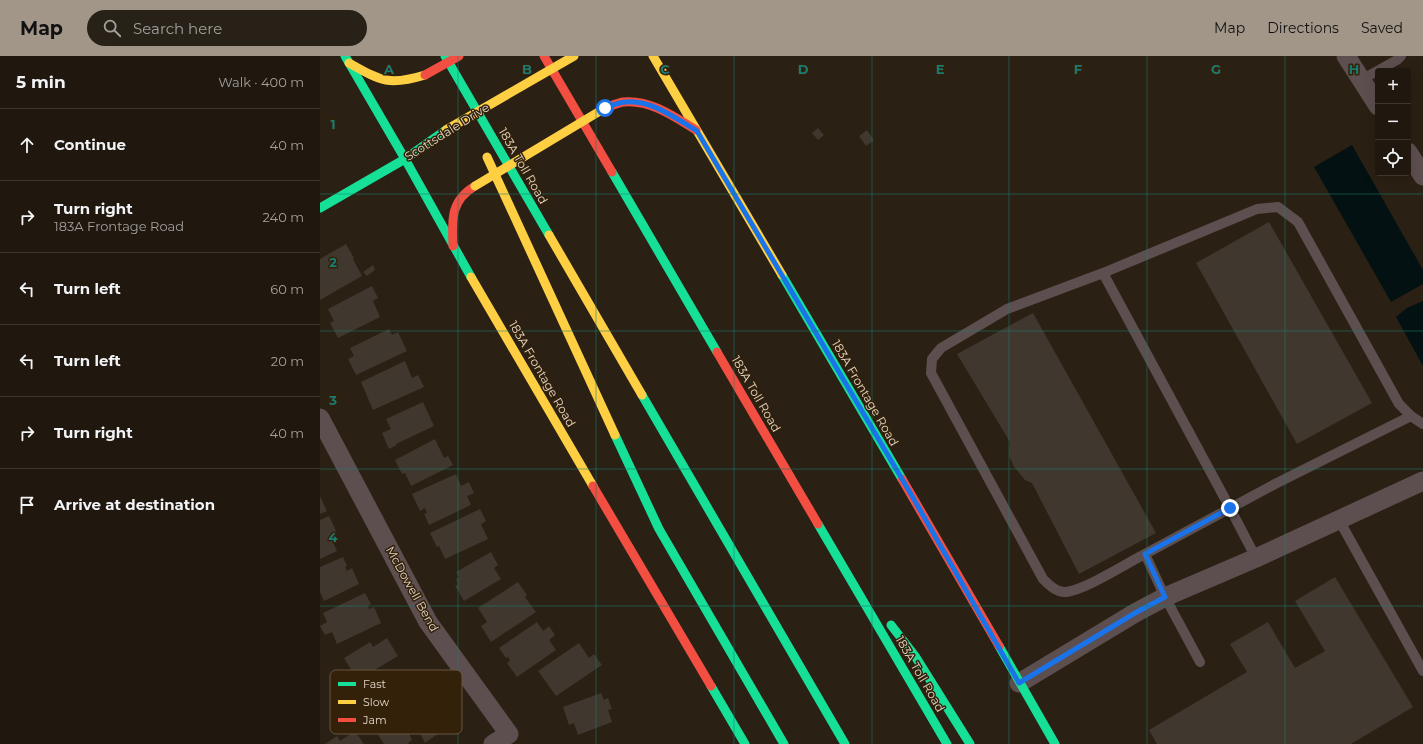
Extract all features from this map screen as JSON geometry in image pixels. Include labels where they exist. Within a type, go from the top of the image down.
[{"type":"main road","points":[[441,56],[474,127]]},
{"type":"main road","name":"183A Toll Road","points":[[446,56],[845,744]]},
{"type":"main road","points":[[347,60],[366,73],[385,80],[402,82],[425,75],[459,56]]},
{"type":"main road","name":"183A Toll Road","points":[[544,56],[947,744]]},
{"type":"main road","name":"Scottsdale Drive","points":[[320,208],[404,159],[446,130],[574,56]]},
{"type":"main road","name":"183A Frontage Road","points":[[653,56],[912,496],[1055,744]]},
{"type":"main road","name":"183A Frontage Road","points":[[347,60],[454,249],[745,744]]},
{"type":"main road","points":[[454,249],[452,227],[455,208],[464,193],[605,108],[624,102],[644,103],[661,110],[697,131]]},
{"type":"main road","points":[[483,149],[659,529],[784,744]]},
{"type":"main road","points":[[832,549],[876,606]]},
{"type":"main road","points":[[886,618],[915,656],[970,744]]},
{"type":"street","points":[[1346,56],[1377,104]]},
{"type":"street","points":[[1411,157],[1423,176]]},
{"type":"street","name":"McDowell Bend","points":[[320,418],[428,622],[509,734],[493,744]]},
{"type":"street","points":[[1019,683],[1135,613],[1165,597],[1256,558],[1423,481]]},
{"type":"lane","points":[[1361,80],[1397,60],[1401,56]]},
{"type":"lane","points":[[1411,416],[1275,484],[1084,586],[1065,592],[1052,588],[1043,579],[931,373],[932,360],[941,348],[1008,309],[1103,273],[1257,209],[1278,207],[1298,222],[1399,404],[1411,416],[1423,424]]},
{"type":"lane","points":[[1103,273],[1256,558]]},
{"type":"lane","points":[[1339,520],[1423,671]]},
{"type":"lane","points":[[1145,554],[1165,597],[1200,662]]},
{"type":"shaded area","points":[[1352,145],[1423,270],[1423,284],[1391,302],[1314,167]]},
{"type":"shaded area","points":[[1423,301],[1423,366],[1396,317],[1407,308]]},
{"type":"building","points":[[818,128],[824,135],[818,140],[812,133]]},
{"type":"building","points":[[867,130],[874,140],[866,146],[859,136]]},
{"type":"building","points":[[1269,222],[1372,403],[1297,444],[1196,263]]},
{"type":"building","points":[[346,244],[362,276],[320,300],[320,259]]},
{"type":"building","points":[[373,265],[375,270],[367,276],[363,272]]},
{"type":"building","points":[[372,286],[378,298],[373,301],[380,317],[338,338],[330,323],[334,321],[328,309]]},
{"type":"building","points":[[1033,313],[1156,533],[1079,574],[1032,483],[1025,480],[1014,467],[1009,455],[1010,442],[957,354]]},
{"type":"building","points":[[389,329],[392,335],[398,332],[407,351],[356,375],[348,359],[354,356],[350,348]]},
{"type":"building","points":[[405,361],[412,378],[418,375],[424,387],[373,410],[361,382]]},
{"type":"building","points":[[423,402],[434,426],[396,444],[397,445],[389,449],[382,433],[391,429],[386,419]]},
{"type":"building","points":[[435,439],[444,458],[448,456],[453,465],[411,486],[405,473],[402,474],[395,460]]},
{"type":"building","points":[[456,474],[461,486],[469,482],[474,493],[467,496],[471,505],[429,525],[424,514],[427,513],[425,508],[420,511],[412,494]]},
{"type":"building","points":[[320,496],[327,511],[320,514]]},
{"type":"building","points":[[480,509],[486,521],[481,524],[488,539],[445,559],[439,546],[437,547],[430,533]]},
{"type":"building","points":[[329,516],[337,533],[330,536],[337,551],[320,559],[320,520]]},
{"type":"building","points":[[491,552],[498,565],[494,568],[501,579],[464,601],[455,586],[458,584],[456,579],[459,577],[456,572]]},
{"type":"building","points":[[343,557],[347,566],[345,567],[347,571],[352,568],[359,584],[324,601],[320,592],[320,567]]},
{"type":"building","points":[[1335,577],[1413,707],[1351,744],[1157,744],[1149,730],[1247,672],[1230,644],[1268,622],[1295,668],[1325,651],[1295,601]]},
{"type":"building","points":[[518,582],[527,595],[525,597],[536,612],[491,642],[481,626],[487,622],[478,608]]},
{"type":"building","points":[[365,593],[371,604],[368,606],[369,609],[374,607],[381,623],[337,644],[332,632],[325,635],[320,626],[327,622],[323,613]]},
{"type":"building","points":[[537,622],[543,631],[549,626],[555,635],[549,640],[556,650],[517,677],[507,663],[510,660],[508,657],[506,658],[499,648]]},
{"type":"building","points":[[387,638],[398,656],[374,670],[351,670],[344,658],[370,642],[373,647]]},
{"type":"building","points":[[579,643],[589,658],[594,654],[602,665],[556,696],[538,671]]},
{"type":"building","points":[[601,693],[604,700],[608,698],[612,709],[608,710],[612,722],[578,735],[574,723],[569,725],[563,707]]},
{"type":"building","points":[[350,734],[357,734],[364,744],[325,744],[337,736],[340,741]]},
{"type":"building","points":[[378,734],[409,734],[412,740],[408,743],[409,744],[384,744]]},
{"type":"building","points":[[420,734],[438,734],[425,743]]},
{"type":"traffic: fast","points":[[345,56],[471,277]]},
{"type":"traffic: fast","points":[[445,56],[549,235]]},
{"type":"traffic: fast","points":[[320,208],[405,159],[446,130]]},
{"type":"traffic: fast","points":[[612,172],[717,352]]},
{"type":"traffic: fast","points":[[782,275],[902,479]]},
{"type":"traffic: fast","points":[[642,395],[845,744]]},
{"type":"traffic: fast","points":[[615,435],[659,529],[784,744]]},
{"type":"traffic: fast","points":[[818,524],[947,744]]},
{"type":"traffic: fast","points":[[891,625],[915,656],[970,744]]},
{"type":"traffic: fast","points":[[999,646],[1055,744]]},
{"type":"traffic: fast","points":[[711,686],[745,744]]},
{"type":"traffic: slow","points":[[446,130],[574,56]]},
{"type":"traffic: slow","points":[[653,56],[782,275]]},
{"type":"traffic: slow","points":[[349,63],[369,74],[386,80],[402,80],[425,75]]},
{"type":"traffic: slow","points":[[475,186],[605,108]]},
{"type":"traffic: slow","points":[[487,157],[615,435]]},
{"type":"traffic: slow","points":[[549,235],[642,395]]},
{"type":"traffic: slow","points":[[471,277],[593,486]]},
{"type":"traffic: jam","points":[[425,75],[459,56]]},
{"type":"traffic: jam","points":[[544,56],[612,172]]},
{"type":"traffic: jam","points":[[605,108],[623,102],[643,103],[662,110],[696,130]]},
{"type":"traffic: jam","points":[[453,246],[452,228],[454,212],[461,198],[475,186]]},
{"type":"traffic: jam","points":[[717,352],[818,524]]},
{"type":"traffic: jam","points":[[902,479],[999,646]]},
{"type":"traffic: jam","points":[[593,486],[711,686]]},
{"type":"route","points":[[605,108],[624,102],[644,103],[661,110],[697,131],[912,496],[1019,683],[1135,613],[1165,597],[1145,554],[1230,508]]}]
